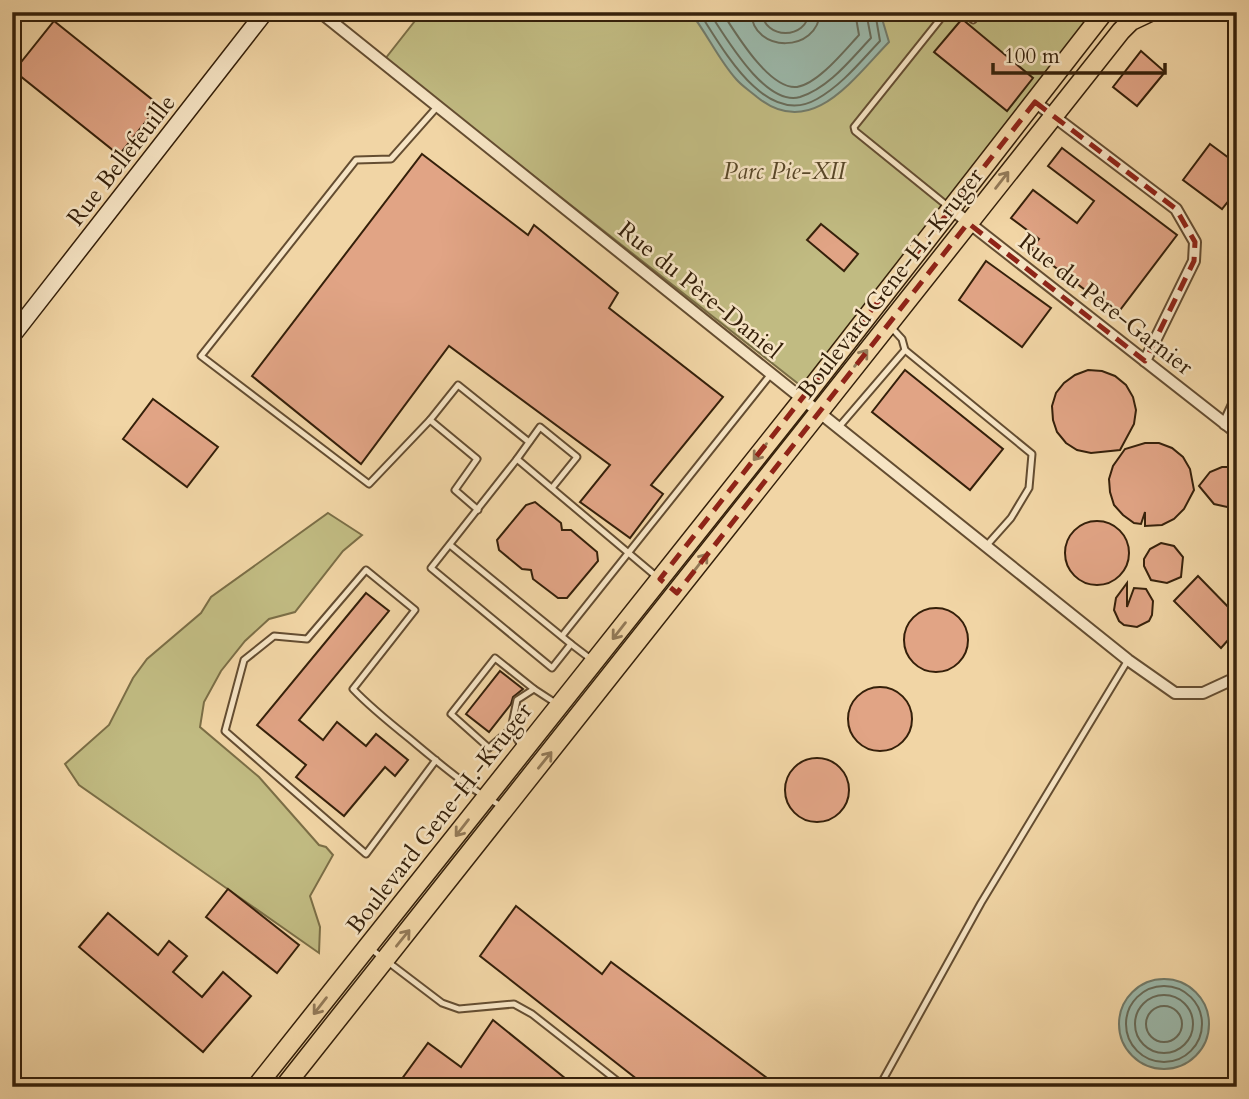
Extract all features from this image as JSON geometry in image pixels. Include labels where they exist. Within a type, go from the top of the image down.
[{"type":"main road","name":"Boulevard Gene-H.-Kruger","points":[[256,1087],[803,399],[1104,12]]},
{"type":"main road","name":"Boulevard Gene-H.-Kruger","points":[[284,1087],[1053,115],[1121,31],[1131,21],[1150,12]]},
{"type":"street","name":"Rue Bellefeuille","points":[[12,336],[265,12]]},
{"type":"street","name":"Rue du Père-Daniel","points":[[320,12],[1128,660],[1175,693],[1203,693],[1229,681]]},
{"type":"street","points":[[1231,12],[1237,15]]},
{"type":"street","points":[[1035,102],[1176,209],[1195,242],[1194,261],[1145,361]]},
{"type":"street","name":"Rue du Père-Garnier","points":[[950,208],[1237,433]]},
{"type":"street","points":[[1225,424],[1237,398]]},
{"type":"street","points":[[660,579],[677,593]]},
{"type":"lane","points":[[946,12],[854,127],[855,131],[950,208]]},
{"type":"lane","points":[[964,12],[973,20],[980,12]]},
{"type":"lane","points":[[438,106],[391,159],[356,160],[201,356],[369,484],[430,420],[458,386],[528,442]]},
{"type":"lane","points":[[888,324],[902,339],[905,350],[1032,454],[1029,488],[1011,519],[986,546]]},
{"type":"lane","points":[[838,428],[905,350]]},
{"type":"lane","points":[[562,636],[771,374]]},
{"type":"lane","points":[[430,420],[477,458],[455,491],[478,510]]},
{"type":"lane","points":[[552,488],[577,457],[540,427],[431,568],[552,668],[571,644]]},
{"type":"lane","points":[[517,459],[660,579]]},
{"type":"lane","points":[[450,545],[594,662]]},
{"type":"lane","points":[[436,760],[366,854],[225,731],[244,660],[274,636],[307,639],[366,570],[415,610],[353,689],[366,703],[436,760],[486,798],[506,808]]},
{"type":"lane","points":[[534,689],[517,700],[511,729],[489,748],[451,714],[495,658],[559,705]]},
{"type":"lane","points":[[879,1087],[981,903],[1128,660]]},
{"type":"lane","points":[[1229,681],[1237,668]]},
{"type":"lane","points":[[511,729],[524,749]]},
{"type":"lane","points":[[368,946],[384,961],[442,1003],[459,1009],[514,1004],[532,1014],[625,1087]]},
{"type":"highlighted area","points":[[1035,102],[1176,209],[1195,242],[1194,261],[1145,361],[968,223],[677,593],[660,579]]},
{"type":"green space","name":"Parc Pie-XII","points":[[422,12],[1097,12],[810,393],[385,59]]},
{"type":"green space","points":[[328,513],[362,535],[343,551],[295,612],[269,619],[245,641],[221,671],[204,702],[200,727],[259,777],[319,845],[326,847],[333,855],[310,896],[320,927],[319,953],[79,785],[65,764],[109,725],[133,678],[147,659],[201,613],[211,597]]},
{"type":"water","points":[[690,12],[773,12],[781,17],[792,16],[796,12],[880,12],[889,42],[830,100],[813,109],[795,112],[777,109],[741,84]]},
{"type":"water","points":[[1164,979],[1181,983],[1196,992],[1205,1007],[1209,1024],[1205,1041],[1196,1056],[1181,1065],[1164,1069],[1147,1065],[1132,1056],[1123,1041],[1119,1024],[1123,1007],[1132,992],[1147,983]]},
{"type":"building","points":[[962,19],[1033,78],[1007,111],[934,52]]},
{"type":"building","points":[[54,21],[159,105],[119,155],[14,71]]},
{"type":"building","points":[[1141,51],[1165,72],[1137,106],[1113,87]]},
{"type":"building","points":[[1210,144],[1237,164],[1237,190],[1222,209],[1183,180]]},
{"type":"building","points":[[1062,148],[1177,235],[1117,314],[1031,249],[1039,239],[1011,218],[1033,190],[1077,223],[1094,201],[1048,166]]},
{"type":"building","points":[[422,154],[528,235],[534,225],[618,293],[609,308],[723,397],[651,485],[663,494],[630,538],[580,502],[610,465],[449,346],[361,464],[252,376]]},
{"type":"building","points":[[821,224],[858,254],[844,271],[807,240]]},
{"type":"building","points":[[986,261],[1051,308],[1022,347],[959,300]]},
{"type":"building","points":[[905,370],[1003,449],[970,490],[872,412]]},
{"type":"building","points":[[1088,370],[1115,376],[1126,385],[1133,397],[1136,410],[1134,424],[1120,450],[1091,453],[1077,450],[1066,443],[1057,432],[1052,406],[1056,393],[1075,375]]},
{"type":"building","points":[[153,399],[218,447],[187,487],[123,439]]},
{"type":"building","points":[[1145,443],[1159,443],[1172,448],[1183,457],[1190,469],[1194,490],[1184,509],[1174,519],[1162,525],[1145,526],[1145,512],[1141,524],[1134,523],[1114,505],[1110,492],[1109,479],[1113,466],[1125,449]]},
{"type":"building","points":[[1222,467],[1237,472],[1237,502],[1227,507],[1214,504],[1199,486],[1210,472]]},
{"type":"building","points":[[535,502],[561,523],[562,530],[571,530],[597,552],[598,561],[567,598],[558,598],[533,579],[531,570],[522,569],[499,550],[497,540],[526,505]]},
{"type":"building","points":[[1097,521],[1120,530],[1129,553],[1120,576],[1097,585],[1074,576],[1065,553],[1074,530]]},
{"type":"building","points":[[1161,543],[1174,546],[1183,557],[1181,577],[1167,583],[1151,580],[1144,566],[1144,559],[1150,549]]},
{"type":"building","points":[[1198,576],[1237,616],[1237,630],[1221,648],[1174,601]]},
{"type":"building","points":[[1127,583],[1127,607],[1134,588],[1146,589],[1153,601],[1149,621],[1137,627],[1124,625],[1114,610],[1116,598]]},
{"type":"building","points":[[366,593],[389,611],[299,720],[323,740],[337,722],[366,746],[376,734],[408,760],[395,776],[385,767],[344,816],[296,777],[306,765],[257,725]]},
{"type":"building","points":[[936,608],[954,614],[962,622],[968,640],[962,658],[954,666],[936,672],[918,666],[910,658],[904,640],[910,622],[918,614]]},
{"type":"building","points":[[500,671],[523,689],[513,697],[511,704],[489,732],[466,714]]},
{"type":"building","points":[[880,687],[898,693],[906,701],[912,719],[906,737],[898,745],[880,751],[862,745],[854,737],[848,719],[854,701],[862,693]]},
{"type":"building","points":[[817,758],[835,764],[843,772],[849,790],[843,808],[835,816],[817,822],[799,816],[791,808],[785,790],[791,772],[799,764]]},
{"type":"building","points":[[228,889],[299,945],[277,973],[206,917]]},
{"type":"building","points":[[516,906],[602,974],[611,962],[767,1078],[761,1087],[647,1087],[480,956]]},
{"type":"building","points":[[108,913],[158,955],[169,941],[187,956],[173,972],[202,997],[223,972],[251,996],[203,1052],[79,947]]},
{"type":"building","points":[[493,1020],[576,1087],[396,1087],[428,1043],[461,1067]]}]
